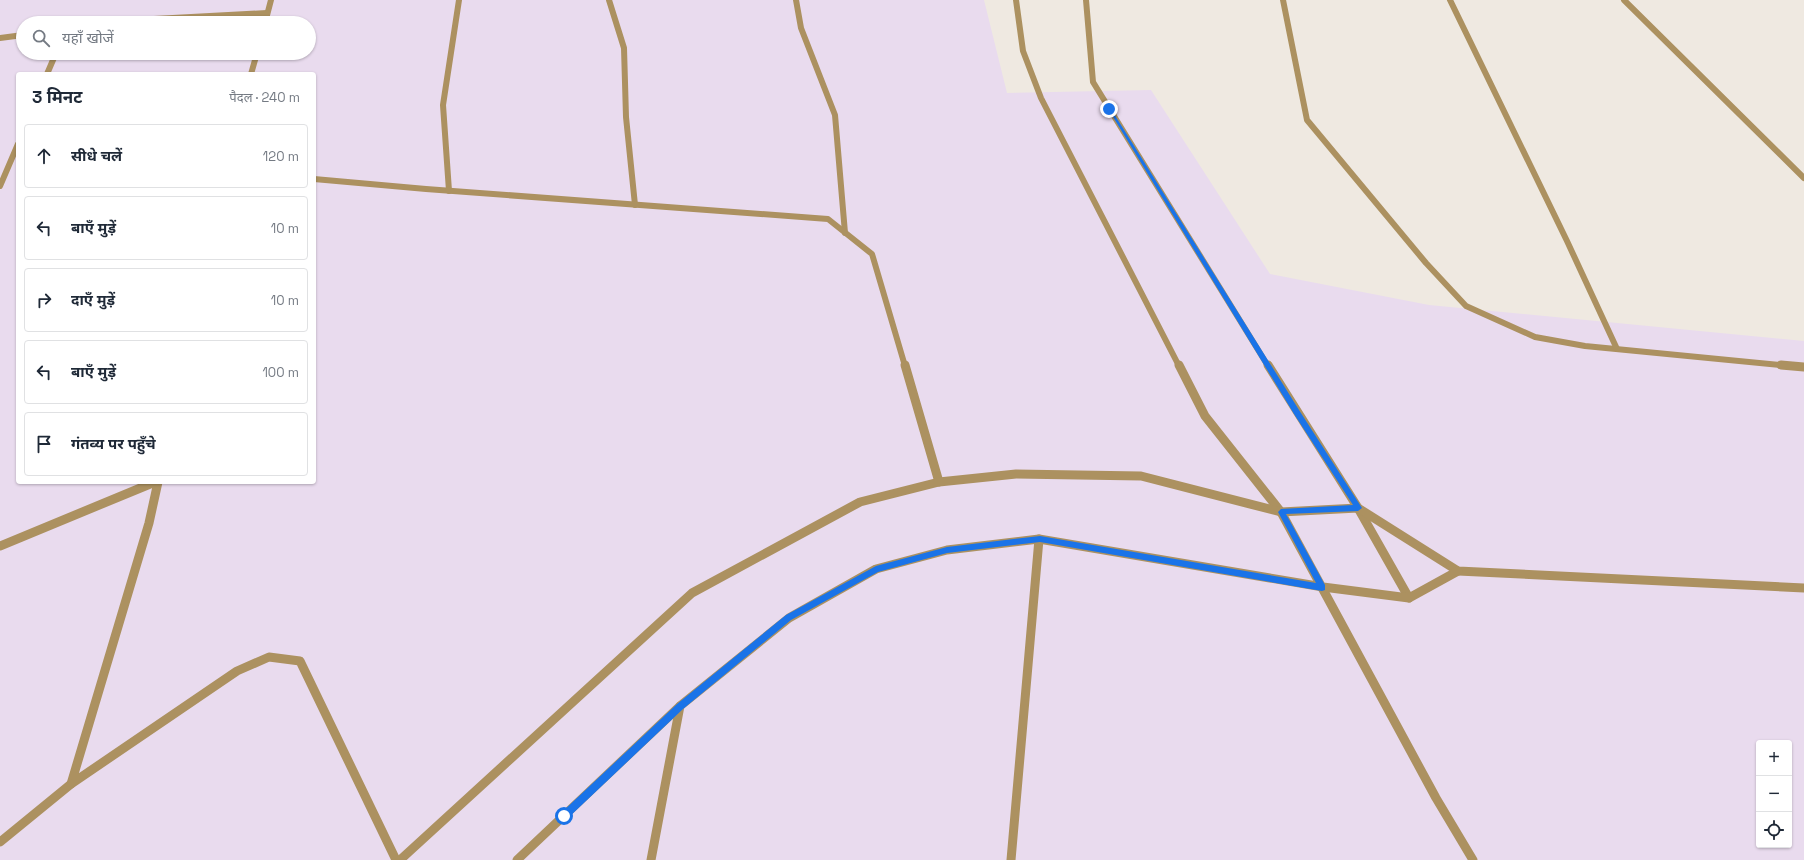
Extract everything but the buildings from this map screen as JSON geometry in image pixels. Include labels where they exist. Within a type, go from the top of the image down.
[{"type":"street","points":[[266,16],[271,0]]},
{"type":"street","points":[[448,191],[443,105],[459,0]]},
{"type":"street","points":[[609,0],[624,48],[626,117],[635,205]]},
{"type":"street","points":[[796,0],[801,28],[835,115],[845,232]]},
{"type":"street","points":[[1016,0],[1023,51],[1041,98],[1205,416],[1281,512],[1436,798],[1473,860]]},
{"type":"street","points":[[1086,0],[1093,82],[1358,508],[1409,598]]},
{"type":"street","points":[[1283,0],[1307,120],[1426,263],[1466,306],[1535,337],[1585,346],[1804,367]]},
{"type":"street","points":[[1450,0],[1567,241],[1617,349]]},
{"type":"street","points":[[1624,0],[1804,178]]},
{"type":"street","points":[[210,16],[267,13]]},
{"type":"street","points":[[0,38],[16,37]]},
{"type":"street","points":[[49,72],[53,60]]},
{"type":"street","points":[[251,72],[254,60]]},
{"type":"street","points":[[0,186],[16,149]]},
{"type":"street","points":[[316,180],[328,179],[448,191],[828,219],[872,254],[938,482]]},
{"type":"street","points":[[400,860],[692,592],[860,502],[938,482],[1016,474],[1141,476],[1281,512],[1358,508],[1458,571],[1804,588]]},
{"type":"street","points":[[0,546],[151,484]]},
{"type":"street","points":[[71,784],[149,522],[156,484]]},
{"type":"street","points":[[517,860],[680,706],[789,618],[876,569],[947,550],[1040,539],[1322,587],[1409,598],[1458,571]]},
{"type":"street","points":[[1011,860],[1040,539]]},
{"type":"street","points":[[0,842],[71,784],[237,671],[269,658],[300,661],[396,860]]},
{"type":"street","points":[[651,860],[680,706]]},
{"type":"shaded area","points":[[0,0],[984,0],[1007,93],[1151,90],[1270,274],[1429,305],[1804,341],[1804,860],[0,860]]},
{"type":"route","points":[[564,816],[680,706],[789,618],[876,569],[947,550],[1040,539],[1322,587],[1281,512],[1358,508],[1109,109]]}]
